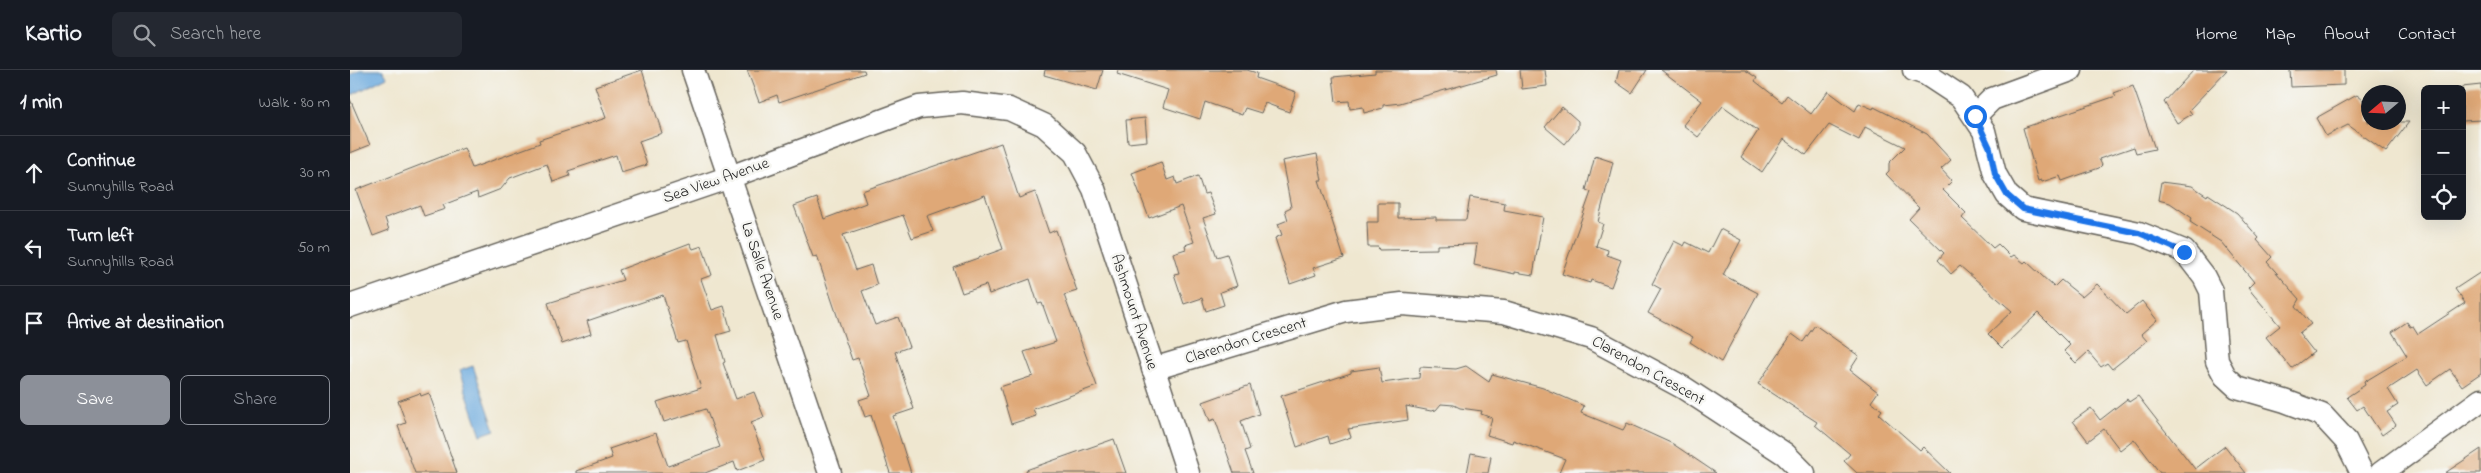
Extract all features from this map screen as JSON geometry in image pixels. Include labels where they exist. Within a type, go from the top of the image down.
[{"type":"street","name":"La Salle Avenue","points":[[693,70],[830,473]]},
{"type":"street","points":[[1914,70],[1926,74],[1961,98],[1975,116],[1990,148],[1995,174],[2007,195],[2023,209],[2139,233],[2184,252],[2204,277],[2211,291],[2216,361],[2225,376],[2237,387],[2285,401],[2322,415],[2346,441],[2362,473]]},
{"type":"street","points":[[1975,116],[1992,100],[2071,70]]},
{"type":"street","name":"Sea View Avenue","points":[[350,306],[730,177],[918,107],[962,103],[1009,109],[1044,125],[1075,153]]},
{"type":"street","name":"Ashmount Avenue","points":[[1075,153],[1094,188],[1188,473]]},
{"type":"street","name":"Clarendon Crescent","points":[[1153,369],[1346,311],[1402,304],[1504,312],[1591,338],[1684,388],[1785,454],[1804,473]]},
{"type":"street","points":[[2381,473],[2481,400]]},
{"type":"water","points":[[360,70],[383,70],[387,77],[352,95],[350,75]]},
{"type":"water","points":[[473,366],[495,430],[481,435],[459,371]]},
{"type":"building","points":[[642,70],[662,133],[639,141],[647,165],[621,173],[616,155],[568,171],[570,176],[553,182],[547,164],[510,178],[501,189],[478,198],[477,192],[443,205],[445,209],[424,216],[420,205],[385,218],[389,230],[373,236],[356,190],[464,148],[472,168],[540,143],[539,140],[606,118],[595,86]]},
{"type":"building","points":[[747,70],[864,70],[865,73],[779,102],[777,95],[759,102]]},
{"type":"building","points":[[1045,70],[1103,70],[1097,90],[1044,75]]},
{"type":"building","points":[[1118,70],[1247,70],[1257,73],[1256,78],[1296,92],[1289,112],[1265,103],[1261,113],[1245,108],[1242,115],[1205,102],[1200,119],[1163,107],[1168,90],[1117,74]]},
{"type":"building","points":[[1375,70],[1496,70],[1497,75],[1400,103],[1383,105],[1383,108],[1364,113],[1363,107],[1350,109],[1349,101],[1336,102],[1333,77],[1375,73]]},
{"type":"building","points":[[1520,70],[1545,70],[1547,86],[1522,89]]},
{"type":"building","points":[[1619,70],[1647,70],[1632,93],[1616,82]]},
{"type":"building","points":[[1661,70],[1745,70],[1757,78],[1755,81],[1782,102],[1787,95],[1811,114],[1828,91],[1855,111],[1859,103],[1873,109],[1874,107],[1927,134],[1951,160],[1941,169],[1952,181],[1943,190],[1966,213],[1962,218],[1993,248],[1998,244],[2011,257],[2014,255],[2024,263],[2026,261],[2054,287],[2061,280],[2082,297],[2097,284],[2126,314],[2142,301],[2157,320],[2141,334],[2147,341],[2112,369],[2107,363],[2101,367],[2088,352],[2076,363],[2064,351],[2070,345],[2038,313],[2002,348],[1988,334],[2012,311],[1960,266],[1951,274],[1938,260],[1944,253],[1909,219],[1919,208],[1886,174],[1889,171],[1889,163],[1905,147],[1865,127],[1859,140],[1829,125],[1806,155],[1784,139],[1762,172],[1741,157],[1758,131],[1723,106],[1698,137],[1683,125],[1702,101]]},
{"type":"building","points":[[2194,70],[2227,70],[2189,110],[2192,114],[2177,123],[2164,102]]},
{"type":"building","points":[[2290,70],[2344,70],[2344,85],[2291,87]]},
{"type":"building","points":[[2481,85],[2481,120],[2466,121],[2466,87]]},
{"type":"building","points":[[2133,86],[2155,149],[2136,153],[2134,147],[2099,159],[2102,165],[2099,168],[2062,181],[2060,176],[2042,182],[2041,180],[2038,181],[2023,128],[2116,96],[2114,93]]},
{"type":"building","points":[[2357,95],[2361,98],[2361,130],[2403,130],[2386,152],[2348,125],[2326,136],[2316,118]]},
{"type":"building","points":[[350,99],[370,145],[350,153]]},
{"type":"building","points":[[1562,107],[1578,121],[1578,128],[1565,144],[1545,127]]},
{"type":"building","points":[[1145,118],[1147,141],[1128,143],[1126,120]]},
{"type":"building","points":[[1001,143],[1019,198],[1035,192],[1049,233],[1056,230],[1077,291],[1064,295],[1097,386],[1033,409],[1036,416],[1011,424],[1000,387],[1033,376],[1024,352],[1056,342],[1042,303],[1038,304],[1030,279],[989,294],[986,285],[962,293],[953,267],[1003,249],[985,195],[927,216],[933,231],[912,238],[903,215],[843,235],[856,270],[871,265],[877,285],[862,291],[875,325],[898,317],[909,347],[895,352],[914,409],[893,416],[911,473],[890,473],[871,415],[865,417],[859,400],[871,396],[858,358],[852,360],[817,256],[813,257],[794,206],[817,198],[824,219],[866,203],[862,191]]},
{"type":"building","points":[[1317,154],[1322,180],[1319,180],[1344,258],[1313,268],[1316,275],[1290,284],[1275,238],[1282,235],[1278,224],[1288,220],[1285,210],[1291,207],[1282,161]]},
{"type":"building","points":[[1595,156],[1613,162],[1598,222],[1603,224],[1596,246],[1608,250],[1607,255],[1621,260],[1611,287],[1591,280],[1590,283],[1562,274],[1591,192],[1586,190]]},
{"type":"building","points":[[1161,162],[1167,180],[1175,177],[1177,184],[1198,176],[1204,194],[1208,193],[1216,214],[1203,218],[1217,257],[1227,254],[1237,286],[1220,292],[1224,305],[1206,311],[1202,298],[1184,304],[1174,274],[1179,273],[1173,253],[1186,249],[1185,245],[1194,242],[1181,206],[1149,218],[1132,173]]},
{"type":"building","points":[[2161,182],[2192,186],[2237,213],[2259,238],[2257,240],[2272,257],[2267,262],[2300,299],[2296,306],[2311,324],[2299,333],[2314,352],[2292,369],[2266,337],[2280,326],[2248,288],[2254,282],[2221,242],[2190,222],[2192,218],[2170,203],[2158,200]]},
{"type":"building","points":[[1470,197],[1505,203],[1504,210],[1543,217],[1533,275],[1515,272],[1515,274],[1474,265],[1477,244],[1437,245],[1437,249],[1379,250],[1378,247],[1368,247],[1367,222],[1378,222],[1378,203],[1398,203],[1398,218],[1436,217],[1436,220],[1466,220]]},
{"type":"building","points":[[1720,229],[1741,240],[1723,275],[1758,293],[1721,362],[1690,342],[1693,337],[1648,313],[1661,289],[1652,284],[1674,241],[1684,246],[1686,242],[1708,253]]},
{"type":"building","points":[[690,243],[693,249],[702,246],[712,275],[701,279],[712,310],[724,306],[731,331],[717,335],[725,362],[723,363],[736,399],[754,392],[764,417],[751,422],[765,460],[737,471],[734,462],[705,473],[576,473],[576,471],[612,458],[609,449],[656,433],[668,466],[720,447],[706,409],[664,422],[657,402],[701,388],[686,341],[678,343],[663,295],[587,321],[591,334],[562,344],[548,303],[623,280],[619,270]]},
{"type":"building","points":[[2481,272],[2481,373],[2462,386],[2450,369],[2427,385],[2417,370],[2388,389],[2398,405],[2387,412],[2396,425],[2382,435],[2363,406],[2357,410],[2347,397],[2365,385],[2364,382],[2407,356],[2392,332],[2407,322],[2410,327],[2413,326],[2418,334],[2465,303],[2455,289]]},
{"type":"building","points":[[1815,325],[1859,356],[1850,370],[1878,392],[1871,402],[1882,410],[1879,414],[1920,450],[1923,447],[1950,473],[1857,473],[1844,461],[1850,454],[1815,425],[1817,422],[1758,384],[1792,334],[1803,342]]},
{"type":"building","points":[[1466,366],[1489,382],[1492,374],[1543,388],[1584,406],[1581,413],[1623,430],[1627,423],[1673,444],[1716,473],[1559,473],[1565,459],[1513,440],[1512,443],[1487,435],[1492,418],[1481,414],[1482,411],[1441,404],[1436,410],[1431,411],[1406,406],[1408,420],[1348,429],[1351,437],[1330,444],[1328,436],[1297,447],[1281,396],[1351,373],[1351,371],[1379,367],[1382,383],[1419,378],[1420,367],[1456,369]]},
{"type":"building","points":[[1250,385],[1259,414],[1241,421],[1250,449],[1245,451],[1253,473],[1234,473],[1215,419],[1210,421],[1203,402]]},
{"type":"building","points":[[420,393],[421,396],[429,393],[457,473],[415,473],[398,426],[406,423],[398,401]]},
{"type":"building","points":[[2138,396],[2195,469],[2225,446],[2246,473],[2160,473],[2134,439],[2120,450],[2104,429],[2088,441],[2073,421],[2091,408],[2100,420],[2127,399],[2129,402]]},
{"type":"building","points":[[1114,439],[1126,473],[1027,473],[1026,470]]},
{"type":"building","points":[[2481,449],[2481,473],[2445,473]]},
{"type":"building","points":[[1471,453],[1491,457],[1488,473],[1467,473]]},
{"type":"route","points":[[1975,116],[1984,130],[1995,174],[2007,195],[2023,209],[2139,233],[2184,252]]}]
